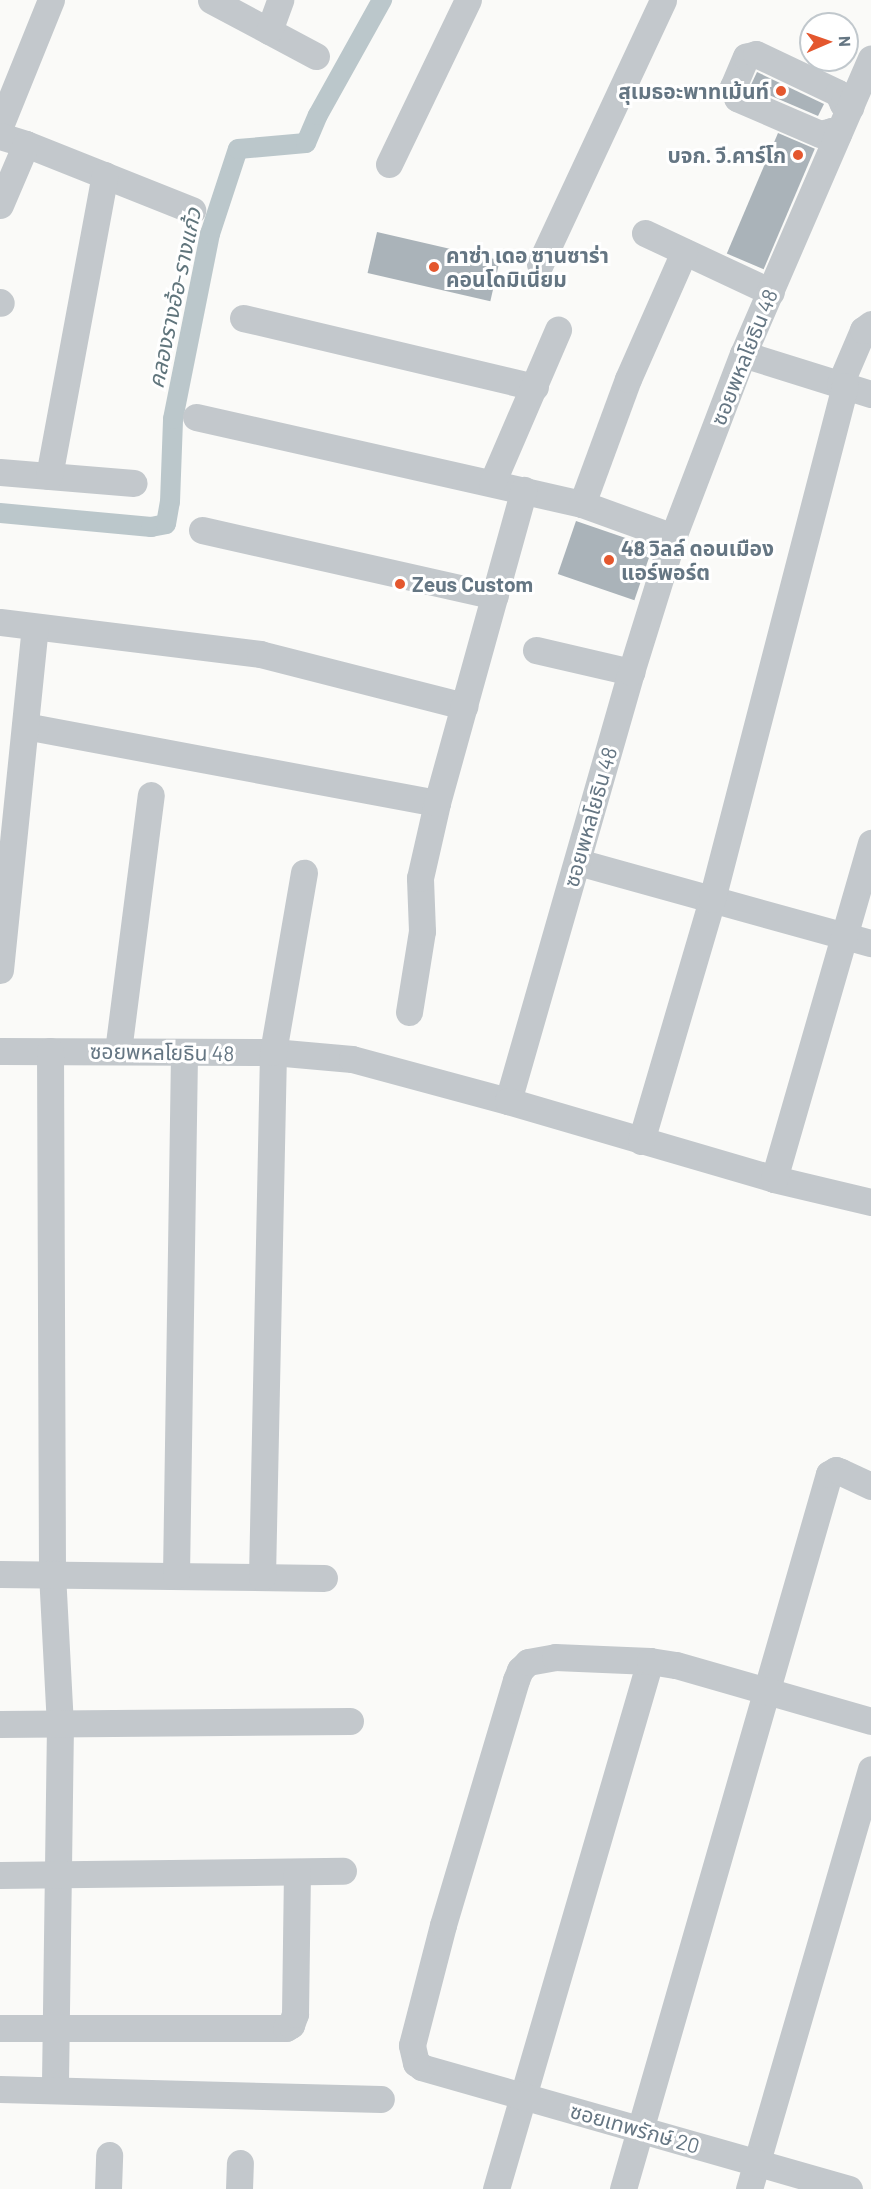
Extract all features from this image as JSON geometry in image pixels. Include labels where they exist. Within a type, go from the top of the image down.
[{"type":"street","points":[[0,126],[51,0]]},
{"type":"street","points":[[211,0],[316,56]]},
{"type":"street","points":[[269,31],[280,0]]},
{"type":"street","points":[[389,164],[468,0]]},
{"type":"street","points":[[540,264],[663,0]]},
{"type":"street","points":[[838,134],[831,131],[822,135],[738,98],[733,87],[746,57],[754,54],[838,93],[843,104],[850,107]]},
{"type":"street","name":"ซอยพหลโยธิน 48","points":[[0,1051],[118,1051],[184,1054],[273,1052],[352,1059],[508,1101],[631,672],[673,537],[743,354],[871,58]]},
{"type":"street","points":[[0,136],[26,144],[192,210]]},
{"type":"street","points":[[0,205],[26,144]]},
{"type":"street","points":[[49,476],[105,175]]},
{"type":"street","points":[[645,233],[771,292]]},
{"type":"street","points":[[582,504],[628,379],[684,252]]},
{"type":"street","points":[[243,318],[535,387]]},
{"type":"street","points":[[641,1141],[712,899],[842,385],[863,330],[871,324]]},
{"type":"street","points":[[492,483],[558,330]]},
{"type":"street","points":[[743,354],[871,394]]},
{"type":"street","points":[[196,417],[582,504],[673,537]]},
{"type":"street","points":[[0,472],[134,483]]},
{"type":"street","points":[[409,1012],[422,931],[420,878],[437,803],[524,490]]},
{"type":"street","points":[[202,530],[495,596]]},
{"type":"street","points":[[0,622],[260,654],[464,706]]},
{"type":"street","points":[[0,970],[10,766],[25,726],[35,628]]},
{"type":"street","points":[[536,650],[631,672]]},
{"type":"street","points":[[25,726],[437,803]]},
{"type":"street","points":[[118,1051],[151,795]]},
{"type":"street","points":[[774,1179],[871,843]]},
{"type":"street","points":[[578,862],[871,943]]},
{"type":"street","points":[[262,1577],[273,1052],[304,873]]},
{"type":"street","points":[[50,1051],[52,1573],[60,1724],[59,1873],[54,2028],[55,2090]]},
{"type":"street","points":[[176,1575],[184,1054]]},
{"type":"street","points":[[508,1101],[774,1179],[871,1202]]},
{"type":"street","points":[[623,2189],[829,1474],[836,1470],[871,1486]]},
{"type":"street","points":[[0,1575],[52,1573],[324,1578]]},
{"type":"street","name":"ซอยเทพรักษ์ 20","points":[[650,1661],[536,1658],[520,1670],[443,1925],[412,2045],[416,2062],[422,2067],[849,2189]]},
{"type":"street","points":[[496,2189],[650,1661],[676,1665],[871,1721]]},
{"type":"street","points":[[0,1724],[350,1721]]},
{"type":"street","points":[[749,2189],[871,1769]]},
{"type":"street","points":[[0,1875],[343,1871]]},
{"type":"street","points":[[0,2028],[279,2028],[291,2025],[295,2014],[297,1872]]},
{"type":"street","points":[[0,2089],[381,2099]]},
{"type":"street","points":[[108,2189],[109,2155]]},
{"type":"building","points":[[757,72],[824,104],[818,116],[750,87]]},
{"type":"building","points":[[778,133],[815,149],[764,269],[727,254]]},
{"type":"building","name":"คาซ่า เดอ ซานซาร่า คอนโดมิเนี่ยม","points":[[377,232],[500,260],[490,301],[368,273]]},
{"type":"building","name":"48 วิลล์ ดอนเมือง แอร์พอร์ต","points":[[576,521],[653,547],[634,600],[558,574]]},
{"type":"waterway","name":"คลองรางอ้อ-รางแก้ว","points":[[0,513],[151,527],[166,524],[170,502],[173,419],[210,234],[238,149],[306,143],[318,115],[382,0]]},
{"type":"place","name":"สุเมธอะพาทเม้นท์","points":[[781,91]]},
{"type":"place","name":"บจก. วี.คาร์โก","points":[[798,155]]},
{"type":"place","name":"คาซ่า เดอ ซานซาร่า คอนโดมิเนี่ยม","points":[[434,267]]},
{"type":"place","name":"48 วิลล์ ดอนเมือง แอร์พอร์ต","points":[[609,560]]},
{"type":"place","name":"Zeus Custom","points":[[400,584]]}]
